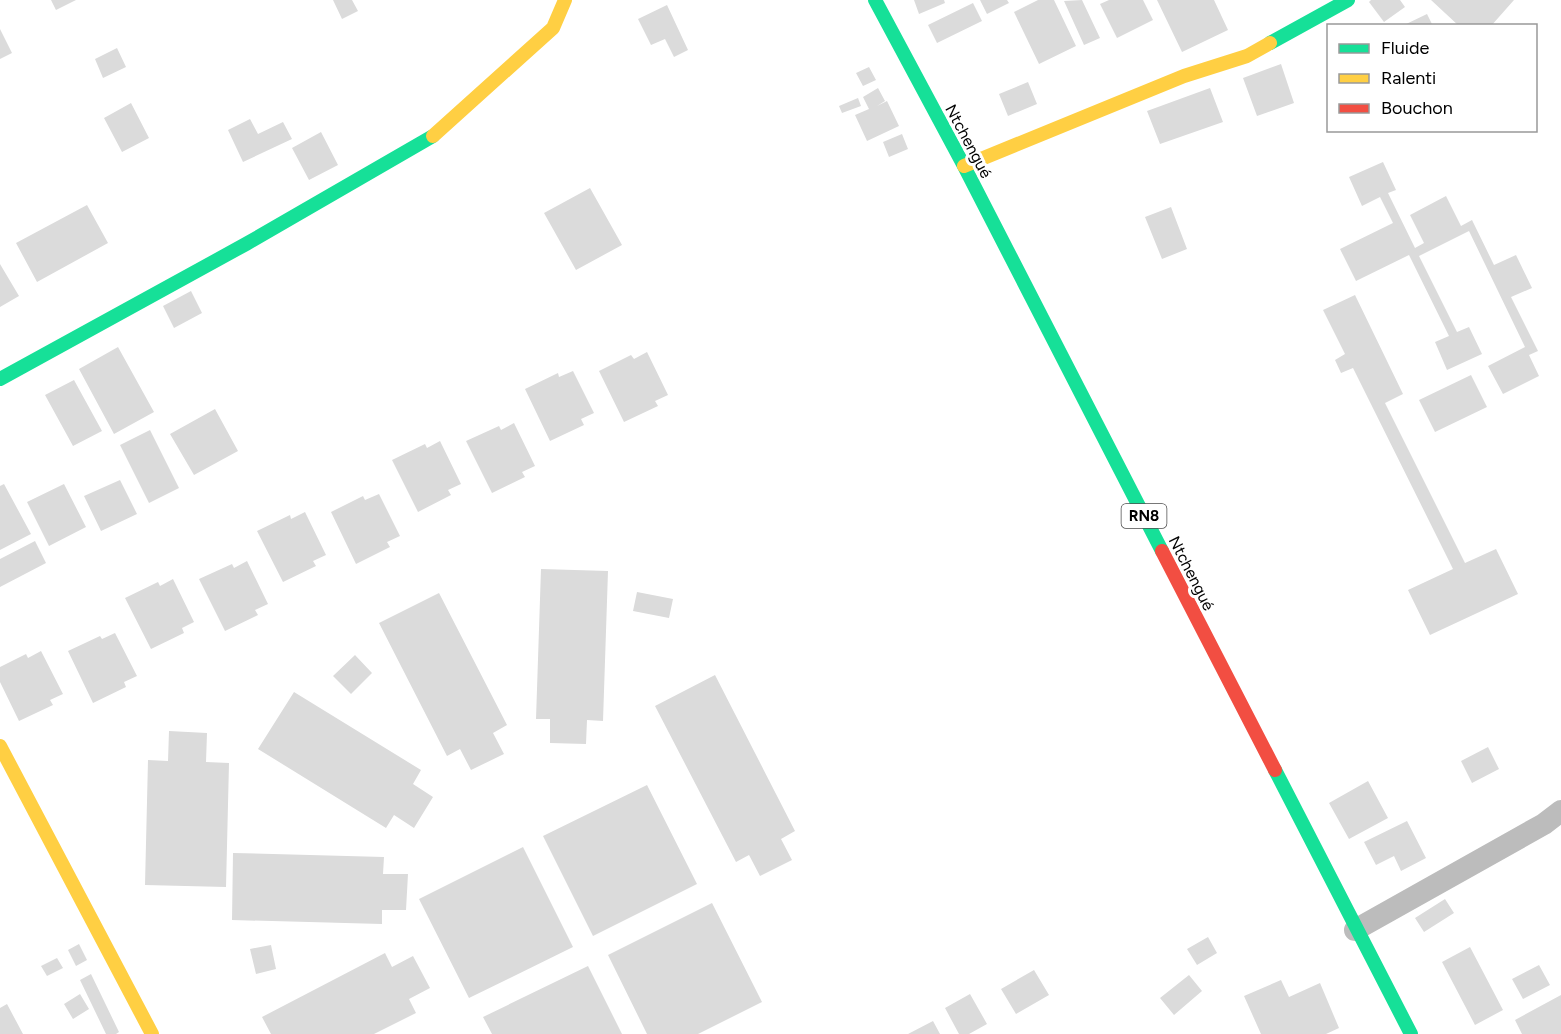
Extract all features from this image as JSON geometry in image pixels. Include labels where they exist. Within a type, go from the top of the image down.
[{"type":"street","points":[[0,379],[246,244],[433,136],[553,28],[565,0]]},
{"type":"street","name":"Ntchengué","points":[[875,0],[1270,759],[1355,930],[1411,1034]]},
{"type":"street","points":[[963,166],[1184,76],[1247,56],[1348,0]]},
{"type":"street","points":[[0,746],[152,1034]]},
{"type":"street","points":[[1355,930],[1544,824],[1561,811]]},
{"type":"building","points":[[51,0],[76,0],[56,10]]},
{"type":"building","points":[[333,0],[352,0],[358,11],[342,19]]},
{"type":"building","points":[[914,0],[944,0],[945,3],[919,14]]},
{"type":"building","points":[[980,0],[1007,0],[1009,3],[987,14]]},
{"type":"building","points":[[1038,0],[1054,0],[1076,46],[1039,64],[1014,12]]},
{"type":"building","points":[[1082,0],[1100,38],[1084,45],[1064,1]]},
{"type":"building","points":[[1109,0],[1143,0],[1153,20],[1117,38],[1100,4]]},
{"type":"building","points":[[1157,0],[1214,0],[1228,30],[1182,52]]},
{"type":"building","points":[[1371,0],[1400,0],[1405,7],[1384,22],[1369,2]]},
{"type":"building","points":[[1431,0],[1514,0],[1493,24],[1457,24]]},
{"type":"building","points":[[973,3],[982,21],[937,43],[928,25]]},
{"type":"building","points":[[667,5],[688,50],[674,57],[665,39],[651,45],[638,19]]},
{"type":"building","points":[[1427,14],[1432,24],[1406,24]]},
{"type":"building","points":[[0,29],[12,53],[0,59]]},
{"type":"building","points":[[117,48],[126,67],[103,78],[95,59]]},
{"type":"building","points":[[1281,64],[1294,103],[1257,116],[1243,78]]},
{"type":"building","points":[[869,67],[876,80],[863,86],[856,73]]},
{"type":"building","points":[[1028,82],[1037,104],[1008,116],[999,94]]},
{"type":"building","points":[[878,88],[885,101],[877,106],[887,101],[899,126],[867,141],[855,115],[869,109],[863,97]]},
{"type":"building","points":[[1210,88],[1223,122],[1160,144],[1147,111]]},
{"type":"building","points":[[858,98],[861,106],[842,113],[839,106]]},
{"type":"building","points":[[131,103],[149,138],[122,152],[104,118]]},
{"type":"building","points":[[250,119],[258,134],[283,122],[292,139],[243,162],[228,130]]},
{"type":"building","points":[[321,132],[338,165],[309,180],[292,148]]},
{"type":"building","points":[[902,134],[908,149],[889,157],[883,142]]},
{"type":"building","points":[[1383,162],[1396,190],[1388,193],[1415,248],[1424,243],[1410,215],[1446,196],[1461,226],[1472,220],[1494,265],[1516,255],[1532,288],[1511,297],[1538,351],[1529,355],[1539,376],[1503,394],[1488,366],[1525,347],[1469,231],[1419,256],[1457,332],[1469,327],[1482,354],[1447,370],[1435,342],[1449,336],[1409,255],[1356,281],[1340,249],[1393,223],[1380,197],[1362,206],[1349,177]]},
{"type":"building","points":[[590,188],[622,245],[576,270],[544,213]]},
{"type":"building","points":[[87,205],[108,243],[37,282],[16,243]]},
{"type":"building","points":[[1171,207],[1187,249],[1162,259],[1145,217]]},
{"type":"building","points":[[0,264],[19,296],[0,307]]},
{"type":"building","points":[[191,291],[202,313],[174,328],[163,306]]},
{"type":"building","points":[[1355,295],[1403,394],[1385,403],[1465,563],[1496,549],[1518,594],[1430,635],[1408,590],[1453,569],[1353,368],[1341,373],[1335,360],[1345,354],[1323,310]]},
{"type":"building","points":[[118,347],[154,412],[114,434],[79,369]]},
{"type":"building","points":[[647,352],[668,395],[655,401],[658,406],[624,422],[599,371],[631,355],[634,359]]},
{"type":"building","points":[[573,371],[594,413],[581,419],[584,425],[550,441],[525,389],[558,373],[559,377]]},
{"type":"building","points":[[1471,375],[1487,407],[1435,432],[1419,400]]},
{"type":"building","points":[[74,380],[102,431],[73,446],[45,395]]},
{"type":"building","points":[[215,409],[238,451],[194,475],[170,434]]},
{"type":"building","points":[[514,423],[535,466],[522,472],[525,477],[492,493],[466,441],[499,426],[501,430]]},
{"type":"building","points":[[150,430],[179,488],[149,503],[120,445]]},
{"type":"building","points":[[440,441],[461,484],[448,490],[451,495],[418,512],[392,460],[425,444],[427,448]]},
{"type":"building","points":[[120,480],[137,514],[101,531],[84,496]]},
{"type":"building","points":[[4,484],[31,534],[0,550],[0,486]]},
{"type":"building","points":[[64,484],[86,527],[49,546],[27,502]]},
{"type":"building","points":[[379,494],[400,536],[387,542],[390,547],[356,564],[331,512],[363,496],[365,500]]},
{"type":"building","points":[[305,512],[326,555],[313,561],[316,566],[283,582],[257,531],[290,515],[291,519]]},
{"type":"building","points":[[35,541],[46,563],[0,587],[0,559]]},
{"type":"building","points":[[247,561],[268,604],[255,610],[258,615],[225,631],[199,579],[232,564],[234,568]]},
{"type":"building","points":[[541,569],[608,571],[603,721],[587,720],[586,744],[550,743],[550,719],[536,719]]},
{"type":"building","points":[[173,579],[194,622],[182,628],[184,633],[151,649],[125,598],[158,582],[160,586]]},
{"type":"building","points":[[637,592],[673,599],[669,618],[633,611]]},
{"type":"building","points":[[439,593],[507,725],[493,733],[504,754],[471,770],[460,749],[447,756],[379,623]]},
{"type":"building","points":[[115,633],[137,676],[124,682],[126,687],[93,703],[68,651],[100,636],[102,639]]},
{"type":"building","points":[[41,651],[63,694],[50,700],[53,705],[19,721],[0,682],[0,667],[26,654],[28,658]]},
{"type":"building","points":[[355,655],[372,673],[351,694],[333,676]]},
{"type":"building","points":[[715,675],[795,831],[781,839],[792,860],[760,876],[749,855],[736,862],[655,706]]},
{"type":"building","points":[[294,692],[421,770],[413,784],[433,797],[414,828],[394,815],[386,828],[258,749]]},
{"type":"building","points":[[169,731],[207,733],[206,762],[229,763],[226,887],[145,885],[148,760],[168,761]]},
{"type":"building","points":[[1488,747],[1499,769],[1472,783],[1461,761]]},
{"type":"building","points":[[1368,781],[1388,818],[1349,839],[1329,803]]},
{"type":"building","points":[[647,785],[697,884],[593,936],[543,836]]},
{"type":"building","points":[[1407,821],[1426,858],[1401,871],[1394,856],[1376,865],[1364,842]]},
{"type":"building","points":[[523,847],[573,947],[469,998],[419,899]]},
{"type":"building","points":[[233,853],[384,857],[383,874],[408,874],[406,910],[382,910],[382,924],[232,920]]},
{"type":"building","points":[[1445,899],[1454,913],[1424,932],[1415,918]]},
{"type":"building","points":[[712,903],[762,1002],[698,1034],[647,1034],[608,955]]},
{"type":"building","points":[[1208,937],[1217,953],[1197,965],[1187,949]]},
{"type":"building","points":[[79,944],[87,960],[76,966],[68,950]]},
{"type":"building","points":[[271,945],[276,969],[256,974],[250,949]]},
{"type":"building","points":[[1470,947],[1503,1010],[1475,1025],[1442,962]]},
{"type":"building","points":[[385,953],[392,967],[413,956],[430,988],[409,999],[416,1013],[374,1034],[271,1034],[262,1017]]},
{"type":"building","points":[[57,958],[63,968],[47,976],[41,966]]},
{"type":"building","points":[[1539,965],[1550,985],[1523,999],[1512,979]]},
{"type":"building","points":[[588,966],[622,1034],[492,1034],[483,1017]]},
{"type":"building","points":[[1034,970],[1049,995],[1016,1014],[1001,989]]},
{"type":"building","points":[[91,974],[119,1032],[116,1034],[106,1034],[80,980]]},
{"type":"building","points":[[1189,975],[1202,991],[1174,1015],[1160,998]]},
{"type":"building","points":[[1281,980],[1289,997],[1320,983],[1339,1028],[1326,1034],[1261,1034],[1244,996]]},
{"type":"building","points":[[80,994],[89,1009],[73,1019],[64,1004]]},
{"type":"building","points":[[970,994],[987,1024],[969,1034],[959,1034],[945,1008]]},
{"type":"building","points":[[1561,995],[1561,1034],[1522,1034],[1515,1020]]},
{"type":"building","points":[[7,1004],[23,1034],[0,1034],[0,1008]]},
{"type":"building","points":[[933,1021],[940,1034],[908,1034]]},
{"type":"traffic: fast","points":[[875,0],[964,166],[1162,551]]},
{"type":"traffic: fast","points":[[1270,43],[1348,0]]},
{"type":"traffic: fast","points":[[0,379],[246,244],[433,136]]},
{"type":"traffic: fast","points":[[1275,770],[1411,1034]]},
{"type":"traffic: slow","points":[[433,136],[553,28],[565,0]]},
{"type":"traffic: slow","points":[[964,166],[1184,76],[1247,56],[1270,43]]},
{"type":"traffic: slow","points":[[0,746],[152,1034]]},
{"type":"traffic: jam","points":[[1162,551],[1275,770]]}]
